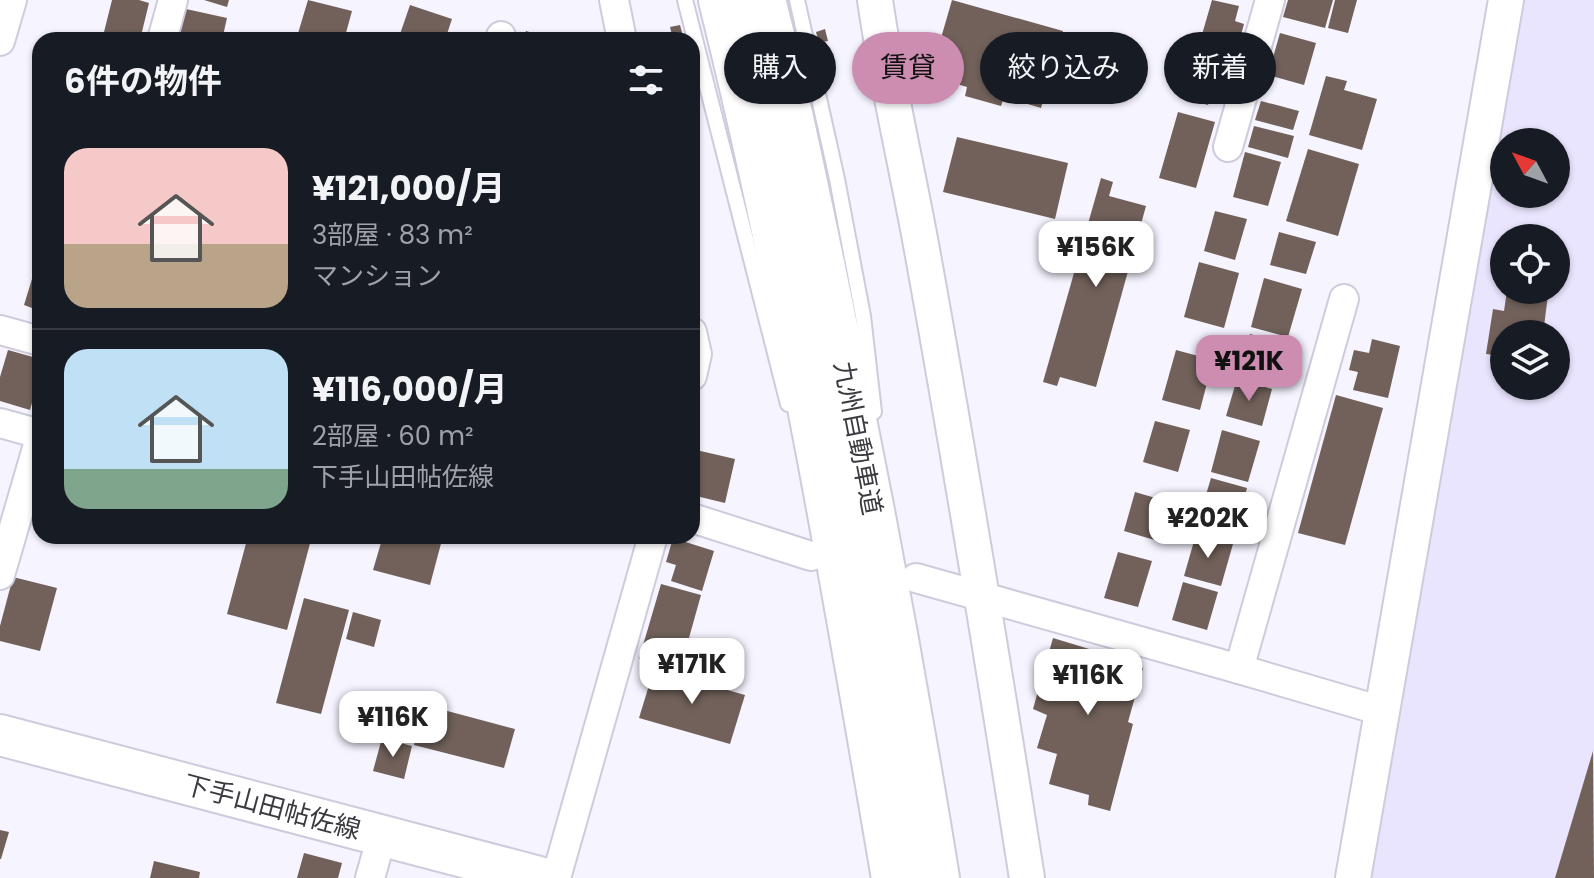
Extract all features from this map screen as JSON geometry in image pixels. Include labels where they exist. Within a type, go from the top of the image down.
[{"type":"highway","name":"九州自動車道","points":[[721,0],[800,359],[894,878]]},
{"type":"highway","name":"九州自動車道","points":[[763,0],[838,335],[900,656],[937,878]]},
{"type":"main road","name":"下手山田帖佐線","points":[[0,735],[543,878]]},
{"type":"street","points":[[0,41],[12,0]]},
{"type":"street","points":[[164,32],[173,0]]},
{"type":"street","points":[[614,0],[620,32]]},
{"type":"street","points":[[875,0],[890,96],[922,247],[1027,878]]},
{"type":"street","points":[[1228,147],[1270,0]]},
{"type":"street","points":[[1353,878],[1506,0]]},
{"type":"street","points":[[1239,669],[1344,299]]},
{"type":"street","points":[[0,330],[32,339]]},
{"type":"street","points":[[0,423],[32,433]]},
{"type":"street","points":[[0,575],[32,464]]},
{"type":"street","points":[[700,521],[811,556]]},
{"type":"street","points":[[556,878],[651,544]]},
{"type":"street","points":[[916,578],[1382,711]]},
{"type":"street","points":[[370,878],[382,836]]},
{"type":"lane","points":[[685,0],[693,32]]},
{"type":"lane","points":[[797,0],[837,179],[863,316],[875,424]]},
{"type":"lane","points":[[700,59],[793,424]]},
{"type":"lane","points":[[810,486],[856,656]]},
{"type":"lane","points":[[882,486],[900,656]]},
{"type":"shaded area","points":[[1506,0],[1594,0],[1594,878],[1353,878]]},
{"type":"building","points":[[112,0],[149,3],[142,32],[104,32]]},
{"type":"building","points":[[204,0],[229,0],[227,7]]},
{"type":"building","points":[[308,0],[352,11],[346,32],[298,32]]},
{"type":"building","points":[[952,0],[1063,31],[980,32],[980,100],[965,96],[964,32],[943,32]]},
{"type":"building","points":[[1212,0],[1239,6],[1235,21],[1244,24],[1242,32],[1203,32]]},
{"type":"building","points":[[1288,0],[1333,0],[1325,28],[1283,17]]},
{"type":"building","points":[[1335,0],[1357,0],[1348,33],[1328,28]]},
{"type":"building","points":[[410,5],[452,19],[448,32],[401,32]]},
{"type":"building","points":[[186,9],[227,18],[224,32],[180,32]]},
{"type":"building","points":[[680,25],[682,32],[671,32],[670,27]]},
{"type":"building","points":[[1280,33],[1316,43],[1304,85],[1276,77],[1276,47]]},
{"type":"building","points":[[1326,76],[1347,81],[1344,90],[1377,99],[1362,150],[1309,135]]},
{"type":"building","points":[[1260,104],[1299,111],[1293,130],[1255,120]]},
{"type":"building","points":[[1178,112],[1215,122],[1196,188],[1159,178]]},
{"type":"building","points":[[1254,126],[1294,136],[1288,158],[1248,147]]},
{"type":"building","points":[[957,137],[1068,163],[1055,219],[943,192]]},
{"type":"building","points":[[1308,149],[1359,164],[1338,236],[1286,221]]},
{"type":"building","points":[[1245,152],[1281,162],[1268,206],[1233,197]]},
{"type":"building","points":[[1101,178],[1113,182],[1109,196],[1146,206],[1096,387],[1060,377],[1057,386],[1043,382]]},
{"type":"building","points":[[1215,211],[1247,219],[1235,260],[1204,251]]},
{"type":"building","points":[[1279,232],[1316,242],[1306,274],[1270,265]]},
{"type":"building","points":[[1199,262],[1239,273],[1224,328],[1184,317]]},
{"type":"building","points":[[1264,278],[1302,289],[1288,337],[1251,327]]},
{"type":"building","points":[[32,279],[32,308],[24,305]]},
{"type":"building","points":[[1505,304],[1547,304],[1545,320],[1491,320],[1493,309],[1504,311]]},
{"type":"building","points":[[1490,328],[1490,354],[1486,354]]},
{"type":"building","points":[[1250,334],[1282,343],[1271,383],[1238,374]]},
{"type":"building","points":[[1372,339],[1400,346],[1388,398],[1353,390],[1358,372],[1349,370],[1354,350],[1369,353]]},
{"type":"building","points":[[8,350],[32,357],[30,410],[0,401],[0,377]]},
{"type":"building","points":[[1176,350],[1213,360],[1200,410],[1162,400]]},
{"type":"building","points":[[1237,379],[1272,389],[1262,426],[1226,416]]},
{"type":"building","points":[[1336,395],[1383,408],[1345,545],[1298,533]]},
{"type":"building","points":[[1155,421],[1190,430],[1178,472],[1143,462]]},
{"type":"building","points":[[1222,430],[1260,441],[1248,482],[1211,472]]},
{"type":"building","points":[[700,451],[735,459],[725,503],[700,497]]},
{"type":"building","points":[[1211,478],[1247,488],[1237,525],[1200,515]]},
{"type":"building","points":[[1135,492],[1169,502],[1158,541],[1124,531]]},
{"type":"building","points":[[1196,534],[1233,544],[1221,586],[1184,576]]},
{"type":"building","points":[[246,544],[310,544],[287,630],[227,614]]},
{"type":"building","points":[[381,544],[441,544],[430,585],[373,570]]},
{"type":"building","points":[[671,544],[692,544],[714,551],[702,591],[671,581],[676,565],[666,562]]},
{"type":"building","points":[[1118,552],[1152,561],[1138,607],[1104,598]]},
{"type":"building","points":[[13,577],[57,588],[40,651],[0,641],[0,626]]},
{"type":"building","points":[[1183,582],[1218,592],[1207,630],[1172,620]]},
{"type":"building","points":[[661,584],[701,595],[680,670],[639,659]]},
{"type":"building","points":[[304,598],[349,610],[321,714],[276,703]]},
{"type":"building","points":[[353,612],[381,620],[374,647],[346,639]]},
{"type":"building","points":[[1053,638],[1109,655],[1112,643],[1140,652],[1137,665],[1143,668],[1128,722],[1133,724],[1110,811],[1088,805],[1089,795],[1049,784],[1057,754],[1037,748],[1047,715],[1033,709]]},
{"type":"building","points":[[654,669],[745,695],[730,744],[639,718]]},
{"type":"building","points":[[425,705],[515,729],[504,768],[414,745]]},
{"type":"building","points":[[395,709],[419,715],[412,742],[388,735]]},
{"type":"building","points":[[382,738],[412,746],[404,779],[373,771]]},
{"type":"building","points":[[1593,751],[1594,878],[1555,878]]},
{"type":"building","points":[[0,830],[9,832],[1,859],[0,859]]},
{"type":"building","points":[[304,853],[342,863],[338,878],[297,878]]},
{"type":"building","points":[[154,861],[200,872],[199,878],[150,878]]}]
